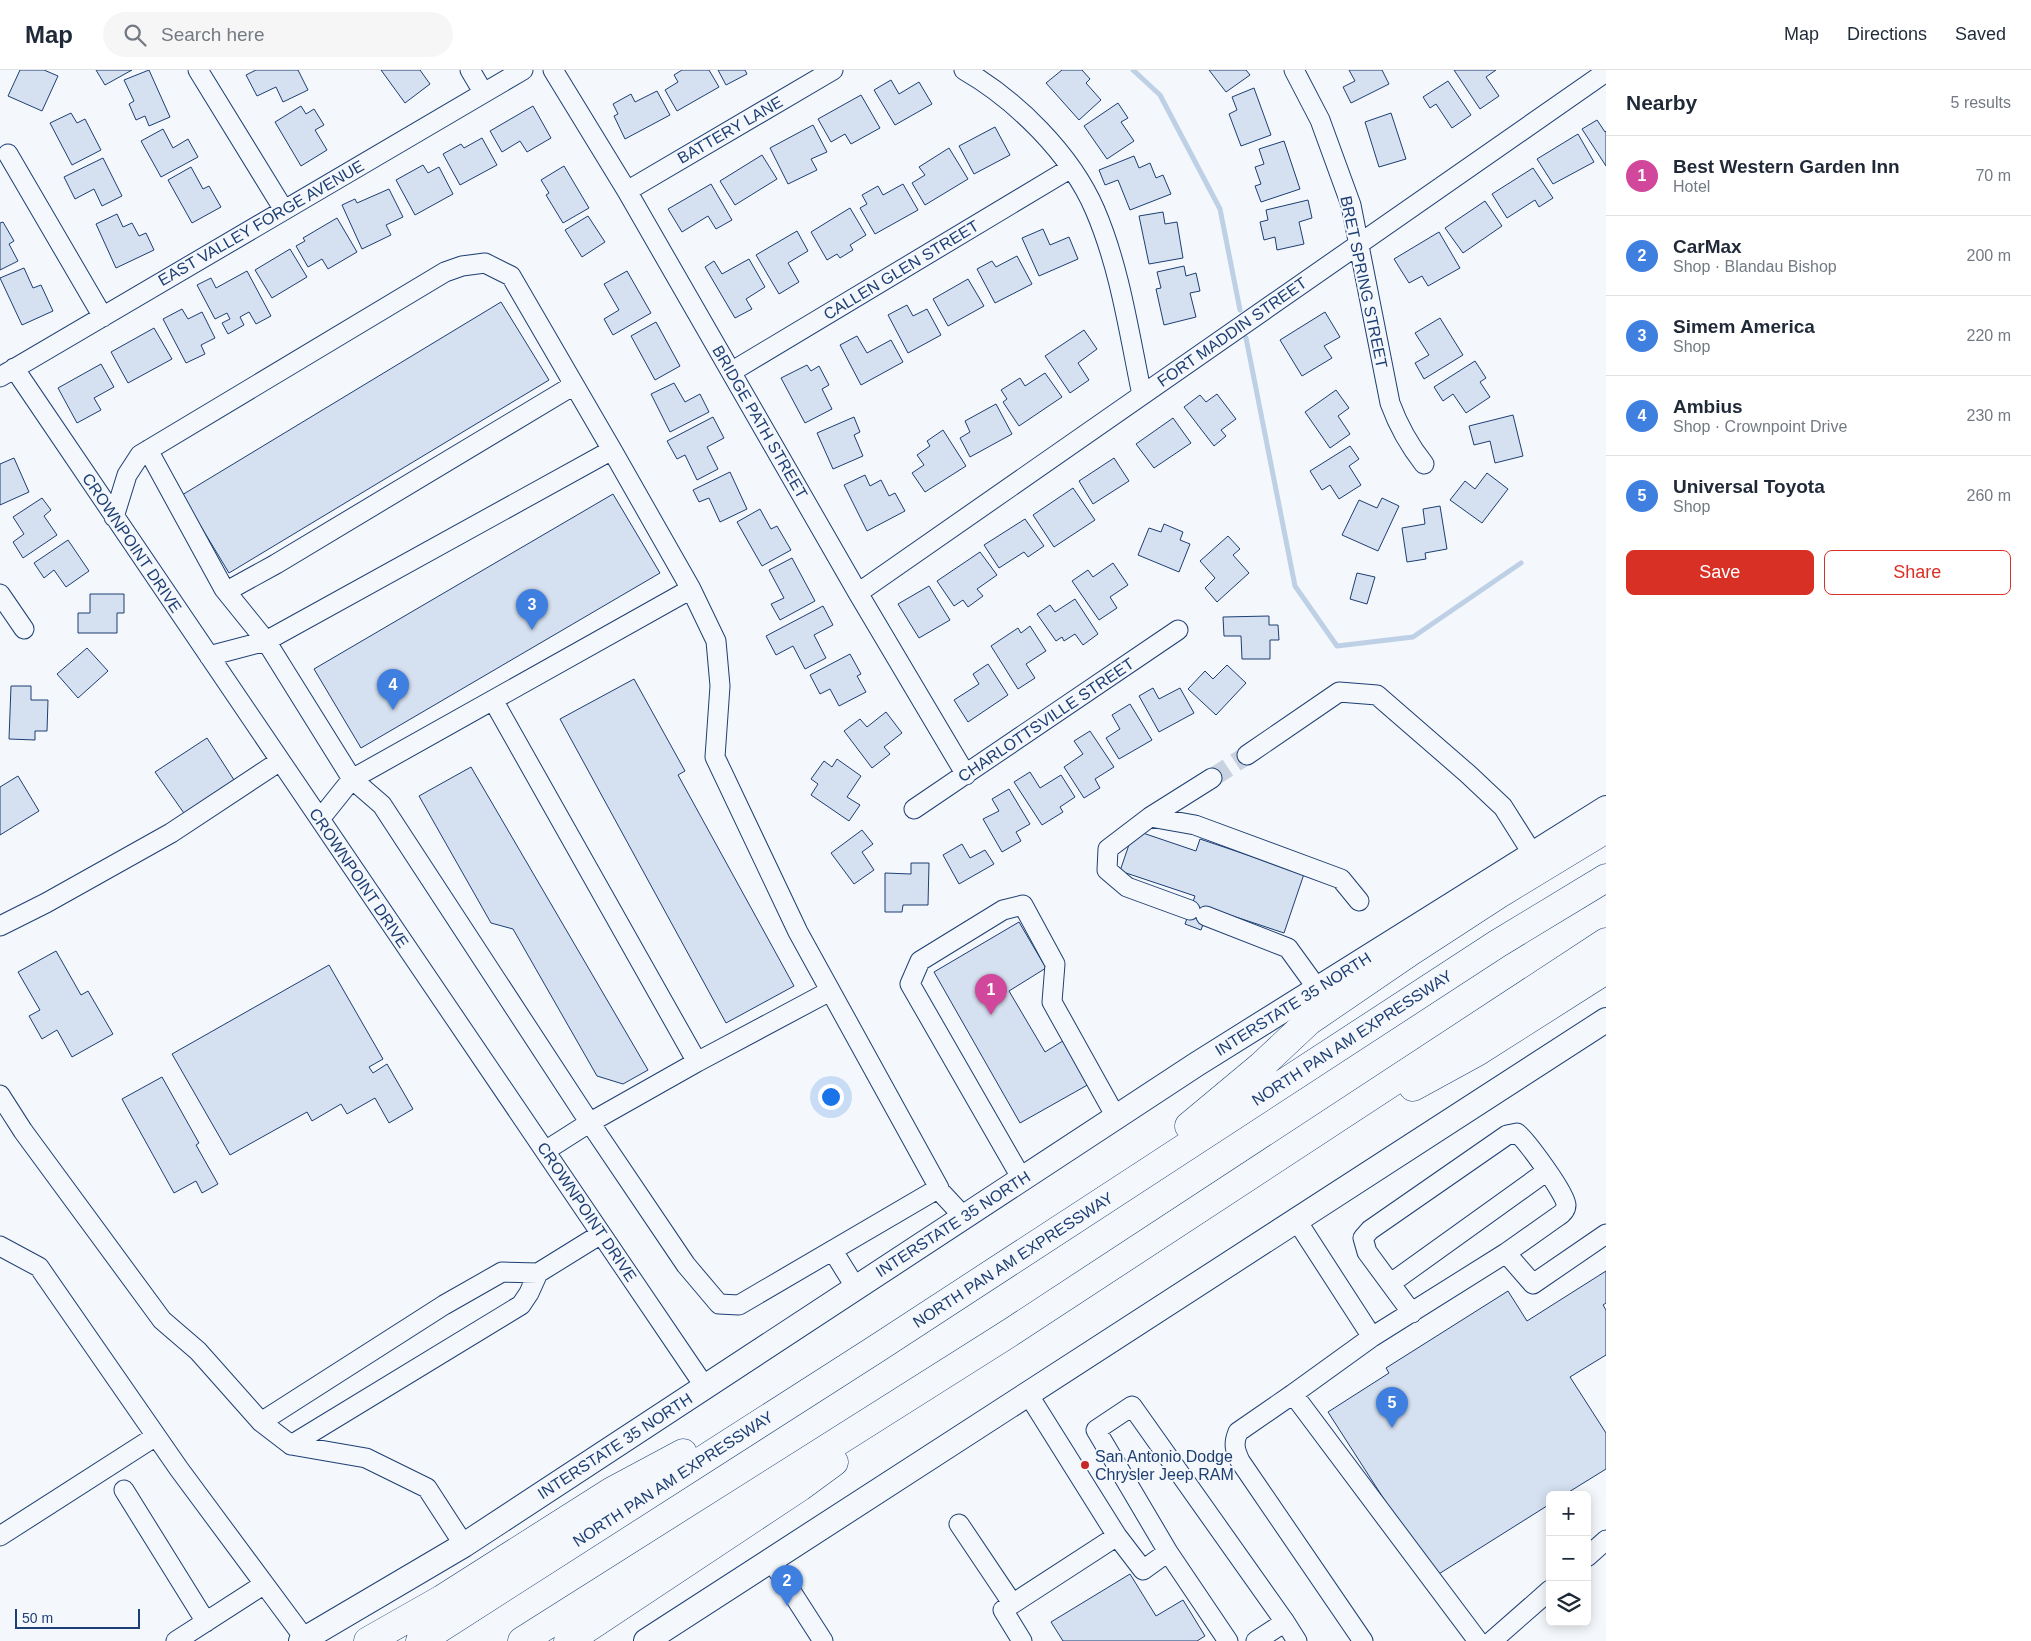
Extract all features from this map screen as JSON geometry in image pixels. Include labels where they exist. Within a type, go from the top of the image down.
[{"type":"highway","points":[[1106,1199],[1163,1146],[1262,1066],[1309,1021],[1499,894],[1606,829]]},
{"type":"highway","name":"NORTH PAN AM EXPRESSWAY","points":[[420,1641],[876,1349],[1496,944],[1606,878]]},
{"type":"highway","points":[[522,1641],[1011,1332],[1606,942]]},
{"type":"highway","points":[[1234,1185],[1477,1052],[1606,970]]},
{"type":"highway","points":[[568,1641],[800,1487],[1011,1332]]},
{"type":"highway","points":[[368,1641],[442,1600],[612,1491],[876,1349]]},
{"type":"main road","name":"INTERSTATE 35 NORTH","points":[[303,1640],[464,1545],[1116,1117],[1317,988],[1606,808]]},
{"type":"main road","points":[[646,1641],[1606,1020]]},
{"type":"street","points":[[198,70],[284,210]]},
{"type":"street","points":[[470,70],[483,92]]},
{"type":"street","name":"EAST VALLEY FORGE AVENUE","points":[[7,372],[523,70]]},
{"type":"street","name":"BRIDGE PATH STREET","points":[[553,70],[627,191],[858,593],[966,775]]},
{"type":"street","name":"BATTERY LANE","points":[[627,191],[810,76],[833,70]]},
{"type":"street","points":[[964,70],[1007,100],[1040,131],[1071,168],[1095,210],[1117,277],[1142,395]]},
{"type":"street","name":"BRET SPRING STREET","points":[[1294,70],[1320,120],[1351,205],[1390,403],[1395,418],[1411,447],[1424,464]]},
{"type":"street","name":"FORT MADDIN STREET","points":[[858,593],[1606,72]]},
{"type":"street","points":[[8,154],[103,317]]},
{"type":"street","name":"CALLEN GLEN STREET","points":[[730,372],[1071,168]]},
{"type":"street","points":[[114,517],[127,475],[140,455],[148,450],[445,272],[462,266],[485,263],[510,276],[612,450],[690,589],[716,641],[720,686],[715,757],[798,932],[938,1189],[964,1217]]},
{"type":"street","name":"CROWNPOINT DRIVE","points":[[7,372],[114,517],[705,1387]]},
{"type":"street","points":[[226,592],[574,385]]},
{"type":"street","points":[[148,450],[226,592],[266,641],[352,779],[382,805],[589,1122],[686,1265],[719,1304],[739,1305],[938,1189]]},
{"type":"street","points":[[209,656],[266,641],[612,450]]},
{"type":"street","points":[[320,819],[352,779],[690,589]]},
{"type":"street","points":[[0,594],[24,629]]},
{"type":"street","name":"CHARLOTTSVILLE STREET","points":[[914,809],[1178,630]]},
{"type":"street","points":[[1247,755],[1339,692],[1377,695],[1503,807],[1532,853]]},
{"type":"street","points":[[493,700],[697,1062]]},
{"type":"street","points":[[0,926],[46,903],[170,833],[280,761]]},
{"type":"street","points":[[1212,778],[1150,817],[1108,849],[1107,870],[1127,887],[1288,948],[1317,988]]},
{"type":"street","points":[[1150,817],[1195,825],[1341,879],[1359,901]]},
{"type":"street","points":[[1022,1179],[910,984],[920,961],[1003,910],[1023,905],[1055,964],[1052,1002],[1116,1117]]},
{"type":"street","points":[[545,1151],[589,1122],[830,991]]},
{"type":"street","points":[[0,1095],[23,1131],[162,1320],[198,1351],[261,1422],[292,1445],[366,1458],[427,1488],[464,1545]]},
{"type":"street","points":[[1363,1641],[1240,1462],[1235,1450],[1234,1441],[1238,1432],[1372,1337],[1412,1313],[1506,1253],[1564,1212],[1566,1204],[1563,1195],[1517,1133],[1512,1133],[1370,1230],[1362,1238],[1364,1245],[1412,1313]]},
{"type":"street","points":[[1391,1283],[1547,1171]]},
{"type":"street","points":[[1297,1221],[1372,1337]]},
{"type":"street","points":[[261,1422],[444,1305],[502,1272],[538,1273],[601,1234]]},
{"type":"street","points":[[1506,1253],[1533,1284],[1606,1234]]},
{"type":"street","points":[[0,1246],[39,1267],[156,1436],[303,1640]]},
{"type":"street","points":[[833,1250],[856,1288]]},
{"type":"street","points":[[292,1445],[521,1305],[538,1273]]},
{"type":"street","points":[[1028,1394],[1117,1536],[1143,1570],[1168,1552]]},
{"type":"street","points":[[1293,1394],[1478,1641]]},
{"type":"street","points":[[1228,1641],[1168,1552],[1096,1430],[1132,1406],[1297,1641]]},
{"type":"street","points":[[0,1536],[156,1436]]},
{"type":"street","points":[[124,1490],[206,1622]]},
{"type":"street","points":[[959,1524],[1012,1603]]},
{"type":"street","points":[[1022,1641],[1003,1610],[1117,1536]]},
{"type":"street","points":[[1591,1553],[1606,1540]]},
{"type":"street","points":[[771,1560],[824,1641]]},
{"type":"street","points":[[176,1641],[263,1585]]},
{"type":"street","points":[[1492,1641],[1546,1594]]},
{"type":"street","points":[[1256,1641],[1285,1622]]},
{"type":"building","points":[[20,70],[44,70],[58,76],[42,111],[8,96]]},
{"type":"building","points":[[96,70],[132,70],[105,85]]},
{"type":"building","points":[[149,70],[170,117],[149,126],[145,116],[136,120],[129,104],[134,101],[124,80]]},
{"type":"building","points":[[256,70],[298,70],[308,90],[283,102],[276,87],[257,96],[246,75]]},
{"type":"building","points":[[381,70],[420,70],[430,84],[405,103]]},
{"type":"building","points":[[682,70],[709,70],[719,87],[677,111],[665,90],[678,82],[674,75]]},
{"type":"building","points":[[718,70],[745,70],[747,74],[726,85]]},
{"type":"building","points":[[1062,70],[1082,70],[1090,79],[1086,83],[1101,100],[1079,120],[1046,83]]},
{"type":"building","points":[[1209,70],[1246,70],[1250,75],[1226,92]]},
{"type":"building","points":[[1349,70],[1382,70],[1389,84],[1351,103],[1343,87],[1355,81]]},
{"type":"building","points":[[1454,70],[1496,70],[1486,77],[1499,96],[1480,109]]},
{"type":"building","points":[[891,80],[899,94],[919,82],[932,104],[895,125],[874,90]]},
{"type":"building","points":[[1448,81],[1471,115],[1452,128],[1436,104],[1430,108],[1423,97]]},
{"type":"building","points":[[1254,88],[1271,135],[1241,146],[1229,114],[1237,110],[1232,97]]},
{"type":"building","points":[[657,91],[670,115],[625,139],[614,116],[618,114],[613,104],[631,94],[635,102]]},
{"type":"building","points":[[861,95],[880,128],[851,144],[845,134],[831,142],[818,119]]},
{"type":"building","points":[[1118,103],[1128,118],[1121,122],[1134,141],[1107,159],[1084,126]]},
{"type":"building","points":[[301,106],[306,114],[314,109],[324,125],[315,130],[327,150],[301,166],[275,122]]},
{"type":"building","points":[[533,106],[551,138],[527,152],[520,141],[502,152],[490,131]]},
{"type":"building","points":[[71,113],[77,123],[85,119],[101,150],[72,165],[50,123]]},
{"type":"building","points":[[1391,113],[1406,159],[1379,167],[1365,122]]},
{"type":"building","points":[[1597,120],[1606,131],[1606,166],[1582,129]]},
{"type":"building","points":[[813,125],[827,152],[811,159],[817,170],[788,184],[770,148]]},
{"type":"building","points":[[995,127],[1010,155],[974,174],[959,146]]},
{"type":"building","points":[[163,129],[173,148],[188,139],[198,157],[161,177],[141,141]]},
{"type":"building","points":[[1578,134],[1594,162],[1553,184],[1537,159]]},
{"type":"building","points":[[482,138],[497,165],[460,185],[443,154],[461,144],[464,148]]},
{"type":"building","points":[[1284,141],[1300,189],[1261,202],[1255,186],[1261,184],[1255,167],[1264,164],[1259,149]]},
{"type":"building","points":[[949,148],[968,179],[925,205],[912,183],[925,175],[919,167]]},
{"type":"building","points":[[762,155],[777,179],[735,205],[720,181]]},
{"type":"building","points":[[1134,156],[1139,168],[1150,163],[1156,178],[1163,175],[1171,194],[1130,210],[1118,180],[1105,185],[1099,170]]},
{"type":"building","points":[[103,158],[122,196],[102,206],[94,189],[75,199],[64,177]]},
{"type":"building","points":[[423,165],[428,173],[439,167],[453,194],[415,215],[396,180]]},
{"type":"building","points":[[564,166],[589,208],[563,223],[546,195],[549,193],[541,180]]},
{"type":"building","points":[[191,167],[203,189],[209,186],[221,207],[192,223],[168,180]]},
{"type":"building","points":[[1533,168],[1553,198],[1539,207],[1535,200],[1507,218],[1492,194]]},
{"type":"building","points":[[711,184],[732,220],[716,229],[708,216],[682,232],[668,209]]},
{"type":"building","points":[[903,184],[918,210],[875,234],[860,208],[867,204],[862,195],[878,186],[883,195]]},
{"type":"building","points":[[389,189],[403,217],[386,225],[391,235],[362,249],[342,205],[355,199],[357,203]]},
{"type":"building","points":[[1308,200],[1312,218],[1299,222],[1304,244],[1277,250],[1275,237],[1264,240],[1260,222],[1268,220],[1266,210]]},
{"type":"building","points":[[1485,201],[1502,226],[1463,253],[1445,228]]},
{"type":"building","points":[[850,208],[866,235],[850,245],[853,250],[840,258],[837,254],[827,260],[811,232]]},
{"type":"building","points":[[1163,212],[1165,224],[1177,222],[1183,258],[1149,264],[1139,216]]},
{"type":"building","points":[[117,214],[123,227],[132,223],[139,236],[146,233],[154,250],[116,268],[96,224]]},
{"type":"building","points":[[588,216],[605,242],[582,257],[565,230]]},
{"type":"building","points":[[337,218],[357,252],[328,269],[322,259],[308,267],[296,246],[305,241],[303,238]]},
{"type":"building","points":[[3,222],[14,241],[9,244],[18,261],[0,270],[0,223]]},
{"type":"building","points":[[1043,229],[1050,245],[1069,237],[1078,259],[1039,276],[1022,238]]},
{"type":"building","points":[[797,231],[808,251],[788,263],[799,282],[779,294],[756,255]]},
{"type":"building","points":[[1439,232],[1460,268],[1428,286],[1422,276],[1409,283],[1394,259]]},
{"type":"building","points":[[290,249],[307,277],[272,298],[255,270]]},
{"type":"building","points":[[1017,256],[1032,284],[995,303],[977,269],[992,261],[996,267]]},
{"type":"building","points":[[749,259],[765,287],[746,299],[752,309],[735,318],[705,267],[714,261],[722,274]]},
{"type":"building","points":[[1184,266],[1186,276],[1196,273],[1200,291],[1190,293],[1196,317],[1164,325],[1156,289],[1161,288],[1157,272]]},
{"type":"building","points":[[24,268],[33,288],[41,285],[53,311],[22,325],[0,278]]},
{"type":"building","points":[[247,271],[271,316],[256,324],[249,312],[240,317],[244,325],[228,334],[222,323],[230,319],[227,313],[215,319],[197,285],[211,278],[216,288]]},
{"type":"building","points":[[627,271],[651,313],[613,335],[604,319],[619,310],[604,284]]},
{"type":"building","points":[[968,279],[984,306],[948,326],[933,299]]},
{"type":"building","points":[[501,302],[549,380],[229,573],[182,495]]},
{"type":"building","points":[[907,305],[913,316],[927,309],[941,335],[908,353],[888,315]]},
{"type":"building","points":[[182,309],[188,319],[202,312],[215,338],[201,345],[205,354],[186,363],[163,319]]},
{"type":"building","points":[[1325,312],[1340,337],[1324,346],[1332,358],[1302,376],[1280,340]]},
{"type":"building","points":[[1440,318],[1463,355],[1424,379],[1415,363],[1429,355],[1415,333]]},
{"type":"building","points":[[656,322],[680,366],[655,380],[631,336]]},
{"type":"building","points":[[154,328],[172,359],[128,383],[111,352]]},
{"type":"building","points":[[1084,330],[1097,349],[1078,363],[1089,380],[1070,393],[1045,356]]},
{"type":"building","points":[[857,336],[867,353],[891,340],[903,362],[861,385],[840,345]]},
{"type":"building","points":[[1475,361],[1486,378],[1480,382],[1490,397],[1466,413],[1453,394],[1443,401],[1434,387]]},
{"type":"building","points":[[101,364],[114,387],[94,398],[101,410],[77,423],[58,388]]},
{"type":"building","points":[[807,365],[811,371],[819,366],[829,385],[822,389],[832,409],[805,423],[781,378]]},
{"type":"building","points":[[1045,373],[1062,397],[1019,426],[1003,402],[1007,399],[1001,390],[1020,378],[1025,386]]},
{"type":"building","points":[[674,383],[685,402],[700,394],[709,412],[670,432],[651,394]]},
{"type":"building","points":[[1336,390],[1349,408],[1338,416],[1350,434],[1330,448],[1305,412]]},
{"type":"building","points":[[1217,394],[1236,419],[1221,430],[1226,436],[1214,446],[1184,407],[1200,395],[1206,402]]},
{"type":"building","points":[[996,404],[1012,434],[970,457],[960,438],[970,432],[965,421]]},
{"type":"building","points":[[1513,415],[1523,456],[1495,463],[1490,441],[1474,445],[1469,426]]},
{"type":"building","points":[[713,417],[724,438],[707,447],[718,469],[697,480],[685,455],[677,459],[667,441]]},
{"type":"building","points":[[854,417],[860,432],[854,435],[863,456],[833,469],[817,433]]},
{"type":"building","points":[[1173,418],[1191,443],[1154,468],[1136,444]]},
{"type":"building","points":[[943,430],[966,466],[925,492],[912,473],[924,465],[917,455],[930,446],[927,441]]},
{"type":"building","points":[[1350,446],[1359,459],[1349,466],[1361,485],[1339,499],[1330,485],[1322,490],[1310,471]]},
{"type":"building","points":[[14,458],[29,492],[0,505],[0,464]]},
{"type":"building","points":[[1114,458],[1129,481],[1093,504],[1079,481]]},
{"type":"building","points":[[730,472],[747,509],[720,522],[709,498],[699,502],[693,490]]},
{"type":"building","points":[[1487,473],[1508,489],[1482,523],[1450,500],[1465,481],[1475,489]]},
{"type":"building","points":[[865,475],[870,486],[881,480],[889,496],[895,493],[905,511],[867,531],[844,485]]},
{"type":"building","points":[[1073,488],[1095,520],[1054,547],[1033,515]]},
{"type":"building","points":[[613,494],[660,573],[361,748],[314,669]]},
{"type":"building","points":[[42,498],[51,510],[44,516],[57,535],[23,558],[13,542],[24,534],[13,517]]},
{"type":"building","points":[[1382,498],[1399,506],[1378,551],[1342,535],[1359,500],[1377,508]]},
{"type":"building","points":[[1440,506],[1447,549],[1425,553],[1426,559],[1407,562],[1402,528],[1425,524],[1423,509]]},
{"type":"building","points":[[760,509],[771,529],[777,526],[791,550],[762,566],[737,522]]},
{"type":"building","points":[[1025,519],[1044,546],[1028,557],[1024,552],[999,568],[984,545]]},
{"type":"building","points":[[1164,524],[1183,532],[1180,540],[1190,544],[1179,572],[1138,555],[1149,528],[1161,532]]},
{"type":"building","points":[[1228,536],[1240,549],[1233,555],[1249,573],[1217,602],[1205,588],[1215,578],[1200,561]]},
{"type":"building","points":[[68,540],[89,571],[66,587],[54,570],[44,578],[34,563]]},
{"type":"building","points":[[980,552],[997,575],[977,589],[983,596],[968,607],[963,600],[954,606],[937,581]]},
{"type":"building","points":[[792,558],[815,601],[780,620],[771,604],[784,598],[769,570]]},
{"type":"building","points":[[1113,563],[1128,585],[1110,597],[1117,608],[1099,620],[1072,581],[1088,570],[1093,577]]},
{"type":"building","points":[[1357,573],[1375,577],[1367,604],[1350,599]]},
{"type":"building","points":[[929,586],[950,620],[919,638],[898,604]]},
{"type":"building","points":[[90,594],[124,594],[124,613],[117,613],[117,633],[78,633],[78,613],[90,613]]},
{"type":"building","points":[[1075,599],[1098,634],[1083,645],[1075,634],[1064,641],[1062,637],[1056,641],[1037,614],[1050,605],[1055,612]]},
{"type":"building","points":[[823,606],[833,625],[814,635],[826,658],[805,669],[793,646],[776,655],[766,636]]},
{"type":"building","points":[[1269,616],[1269,625],[1278,625],[1279,640],[1270,640],[1270,659],[1242,659],[1241,636],[1224,636],[1223,617]]},
{"type":"building","points":[[1030,626],[1046,651],[1026,664],[1035,678],[1018,689],[991,646],[1018,628],[1021,633]]},
{"type":"building","points":[[87,648],[108,671],[78,698],[57,674]]},
{"type":"building","points":[[850,654],[861,674],[857,676],[866,692],[839,706],[830,689],[820,694],[810,675]]},
{"type":"building","points":[[988,664],[1008,695],[968,722],[954,700],[979,684],[973,674]]},
{"type":"building","points":[[1227,665],[1246,683],[1216,715],[1188,689],[1205,671],[1213,679]]},
{"type":"building","points":[[634,679],[685,771],[678,775],[794,986],[726,1023],[560,719]]},
{"type":"building","points":[[11,686],[31,686],[31,700],[48,700],[47,731],[35,731],[35,740],[9,739]]},
{"type":"building","points":[[1153,688],[1159,699],[1180,688],[1194,713],[1159,732],[1139,696]]},
{"type":"building","points":[[1130,704],[1152,740],[1119,759],[1106,738],[1120,729],[1112,715]]},
{"type":"building","points":[[886,712],[902,733],[884,747],[890,754],[872,768],[844,731],[860,719],[867,727]]},
{"type":"building","points":[[1090,731],[1114,767],[1095,779],[1100,788],[1084,798],[1064,767],[1083,754],[1074,741]]},
{"type":"building","points":[[207,738],[236,783],[186,816],[155,772]]},
{"type":"building","points":[[837,759],[861,776],[847,797],[860,805],[849,821],[811,795],[818,784],[811,779],[824,761],[832,767]]},
{"type":"building","points":[[471,767],[648,1070],[623,1084],[597,1076],[513,929],[491,923],[419,796]]},
{"type":"building","points":[[1030,772],[1040,788],[1061,775],[1075,797],[1060,807],[1063,812],[1042,825],[1014,782]]},
{"type":"building","points":[[18,776],[39,811],[0,835],[0,787]]},
{"type":"building","points":[[1009,789],[1030,824],[1016,832],[1021,841],[1002,852],[983,819],[999,811],[992,799]]},
{"type":"building","points":[[862,830],[873,844],[862,852],[874,870],[854,884],[831,853]]},
{"type":"building","points":[[1134,830],[1196,851],[1200,839],[1304,874],[1284,933],[1209,908],[1201,930],[1185,924],[1195,896],[1120,871]]},
{"type":"building","points":[[962,844],[970,858],[985,850],[994,864],[959,884],[943,855]]},
{"type":"building","points":[[911,863],[929,863],[928,905],[903,905],[902,912],[885,912],[885,873],[911,874]]},
{"type":"building","points":[[1019,922],[1046,968],[1009,991],[1045,1052],[1066,1039],[1091,1083],[1020,1123],[934,972]]},
{"type":"building","points":[[56,951],[81,995],[88,991],[113,1034],[72,1057],[57,1030],[42,1039],[29,1016],[40,1010],[18,972]]},
{"type":"building","points":[[329,965],[383,1059],[369,1067],[373,1073],[387,1064],[413,1109],[389,1123],[375,1098],[347,1114],[341,1104],[312,1121],[307,1112],[230,1155],[172,1054]]},
{"type":"building","points":[[162,1077],[199,1143],[196,1145],[218,1184],[202,1193],[196,1181],[174,1193],[122,1099]]},
{"type":"building","points":[[1606,1271],[1606,1303],[1603,1305],[1606,1310],[1606,1355],[1570,1377],[1606,1433],[1606,1469],[1570,1491],[1546,1491],[1546,1507],[1434,1577],[1328,1412],[1389,1373],[1386,1368],[1508,1291],[1527,1321]]},
{"type":"building","points":[[1130,1574],[1156,1616],[1183,1600],[1205,1636],[1197,1641],[1063,1641],[1051,1622]]},
{"type":"waterway","points":[[1133,70],[1160,95],[1220,209],[1240,310]]},
{"type":"waterway","points":[[1246,338],[1295,586],[1337,646],[1413,637],[1521,563]]},
{"type":"tunnel","points":[[1212,778],[1247,755]]},
{"type":"place","name":"Simem America","points":[[532,630]]},
{"type":"place","name":"Ambius","points":[[393,710]]},
{"type":"place","name":"Best Western Garden Inn","points":[[991,1015]]},
{"type":"place","name":"Universal Toyota","points":[[1392,1428]]},
{"type":"place","name":"San Antonio Dodge Chrysler Jeep RAM","points":[[1085,1465]]},
{"type":"place","name":"CarMax","points":[[787,1606]]}]
